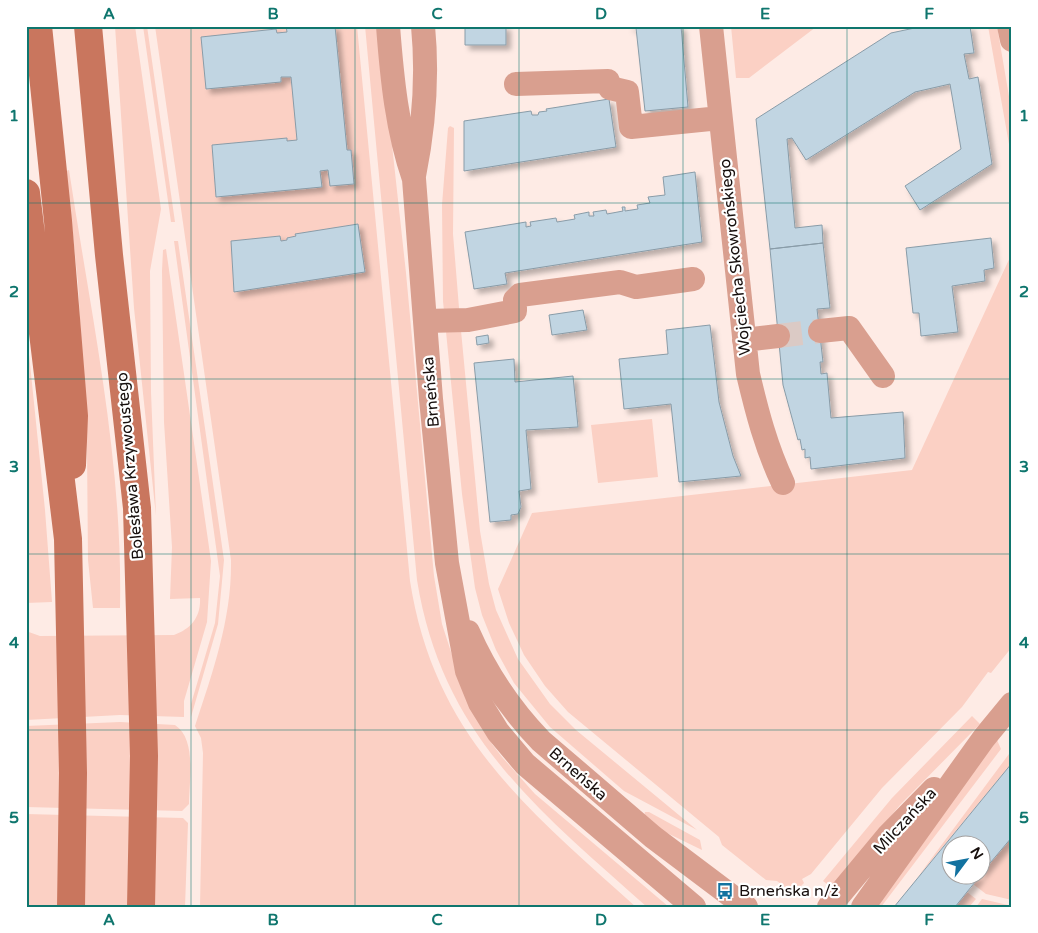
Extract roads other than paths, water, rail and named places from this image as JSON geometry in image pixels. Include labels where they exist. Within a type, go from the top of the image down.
[{"type":"main road","points":[[38,26],[58,221],[74,416],[68,539]]},
{"type":"main road","name":"Bolesława Krzywoustego","points":[[88,26],[108,255],[137,508],[144,756],[141,907]]},
{"type":"main road","points":[[26,193],[68,539],[73,782],[71,907]]},
{"type":"street","name":"Brneńska","points":[[388,26],[399,123],[404,152],[414,180]]},
{"type":"street","name":"Brneńska","points":[[423,26],[426,72],[420,144],[414,180],[447,563],[466,671],[480,703],[498,732],[525,764],[694,907]]},
{"type":"street","name":"Wojciecha Skowrońskiego","points":[[711,26],[748,374],[760,425],[770,456],[783,483]]},
{"type":"street","points":[[1010,26],[1012,40]]},
{"type":"street","points":[[516,84],[608,80],[610,88],[627,92],[631,127],[720,118]]},
{"type":"street","points":[[425,321],[468,320],[514,312],[515,300],[520,295],[620,282],[636,287],[693,279]]},
{"type":"street","points":[[820,331],[849,328],[883,376]]},
{"type":"street","points":[[744,340],[778,336]]},
{"type":"street","name":"Brneńska","points":[[455,603],[482,662],[525,725],[541,741],[653,837],[746,907]]},
{"type":"street","name":"Milczańska","points":[[863,907],[984,738],[1012,704]]},
{"type":"street","name":"Milczańska","points":[[829,907],[888,836],[984,738]]},
{"type":"tunnel","points":[[778,336],[820,331]]},
{"type":"place","name":"Brneńska n/ż","points":[[725,891]]}]
